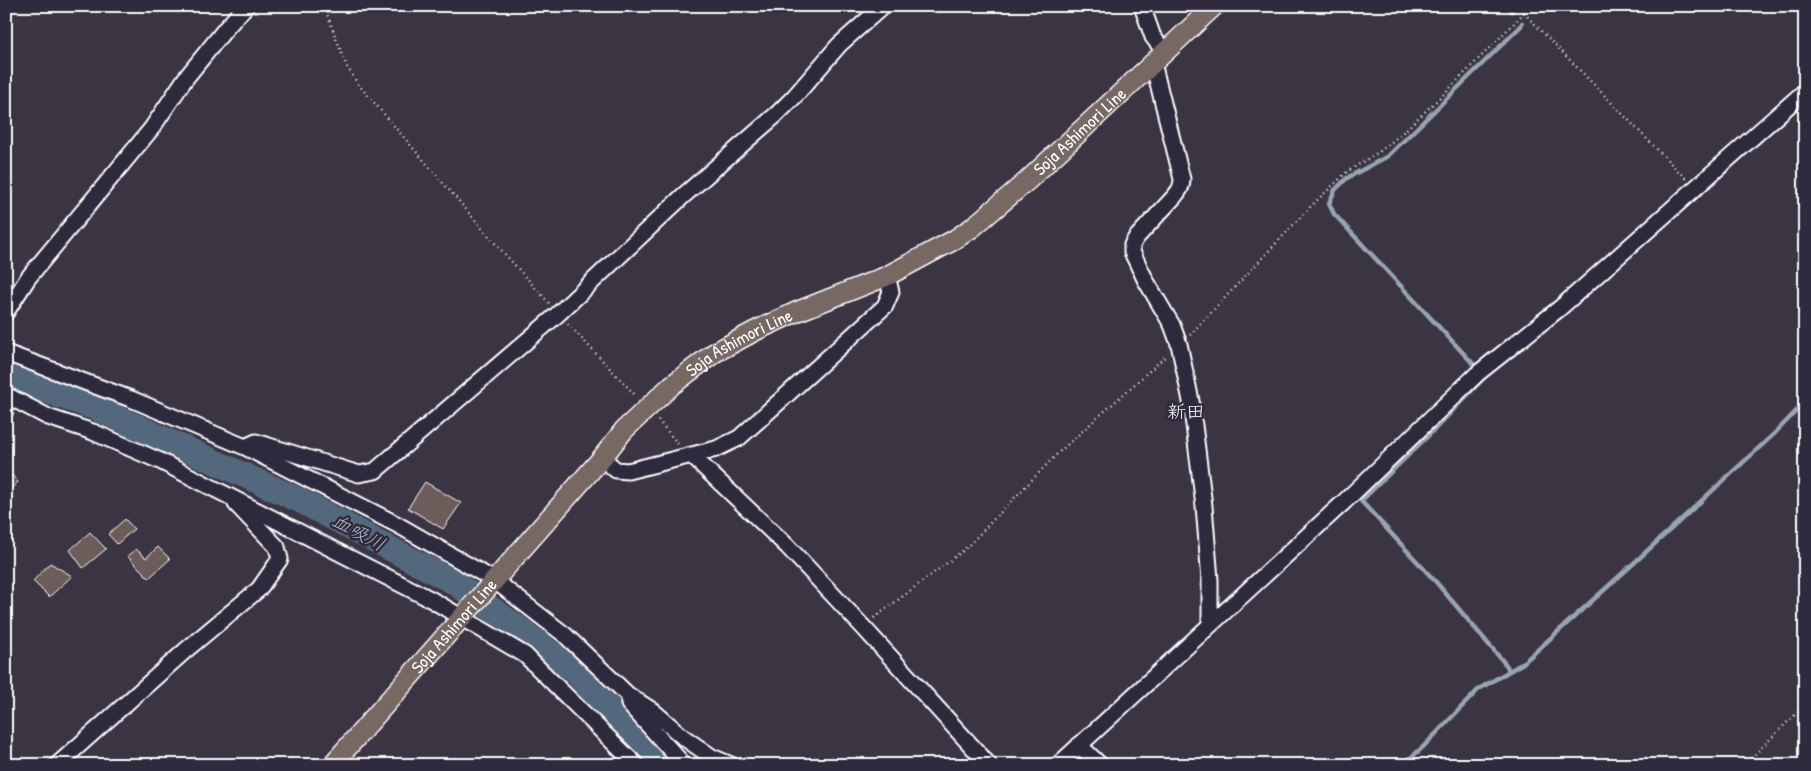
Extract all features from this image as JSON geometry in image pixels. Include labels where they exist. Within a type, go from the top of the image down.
[{"type":"main road","name":"Soja Ashimori Line","points":[[332,765],[602,458],[624,430],[672,385],[714,354],[755,331],[796,312],[888,276],[954,240],[990,213],[1027,181],[1214,6]]},
{"type":"street","points":[[6,312],[28,278],[152,128],[185,79],[226,27],[246,6]]},
{"type":"street","points":[[245,447],[256,442],[359,474],[375,471],[558,314],[683,196],[777,114],[839,46],[883,6]]},
{"type":"street","points":[[1142,6],[1159,58],[1182,184],[1180,191],[1136,238],[1132,245],[1132,252],[1146,281],[1172,325],[1180,344],[1191,401],[1204,506],[1210,580],[1210,624]]},
{"type":"street","points":[[1058,765],[1344,502],[1478,374],[1560,308],[1805,92]]},
{"type":"street","points":[[602,458],[616,470],[628,471],[716,449],[740,438],[784,400],[885,306],[891,292],[888,276]]},
{"type":"street","points":[[6,353],[131,399],[245,447],[398,525],[491,583],[565,635],[628,694],[653,710],[683,737],[712,757],[731,765]]},
{"type":"street","points":[[6,395],[48,417],[93,432],[160,461],[464,614],[525,655],[636,765]]},
{"type":"street","points":[[689,455],[781,541],[863,627],[988,765]]},
{"type":"street","points":[[58,765],[186,650],[253,594],[280,559],[277,547],[228,496]]},
{"type":"street","points":[[628,694],[629,704],[684,765]]},
{"type":"street","points":[[1080,745],[1100,765]]},
{"type":"path","points":[[324,6],[347,67],[358,84],[558,314],[648,408],[689,455]]},
{"type":"path","points":[[863,627],[964,550],[1058,453],[1180,344],[1306,212],[1348,171],[1379,152],[1400,135],[1447,91],[1524,13],[1696,189]]},
{"type":"path","points":[[1744,765],[1805,705]]},
{"type":"building","points":[[6,410],[14,413],[7,426],[6,426]]},
{"type":"building","points":[[6,470],[18,482],[6,493]]},
{"type":"building","points":[[425,482],[461,503],[443,529],[408,508]]},
{"type":"building","points":[[125,519],[134,529],[117,544],[108,534]]},
{"type":"building","points":[[90,532],[106,549],[83,568],[70,550]]},
{"type":"building","points":[[158,547],[170,559],[149,578],[127,556],[136,549],[146,558]]},
{"type":"building","points":[[50,563],[72,576],[49,597],[33,581]]},
{"type":"waterway","points":[[1508,6],[1512,11]]},
{"type":"waterway","points":[[1478,369],[1334,214],[1329,203],[1335,190],[1347,178],[1388,156],[1522,23]]},
{"type":"waterway","name":"血吸川","points":[[6,377],[98,409],[299,500],[455,583],[527,634],[575,672],[662,765]]},
{"type":"waterway","points":[[1483,379],[1361,501],[1436,582],[1507,666],[1509,671]]},
{"type":"waterway","points":[[1402,765],[1422,748],[1479,689],[1523,663],[1775,433],[1805,402]]},
{"type":"district","name":"新田","points":[[1186,411]]}]
